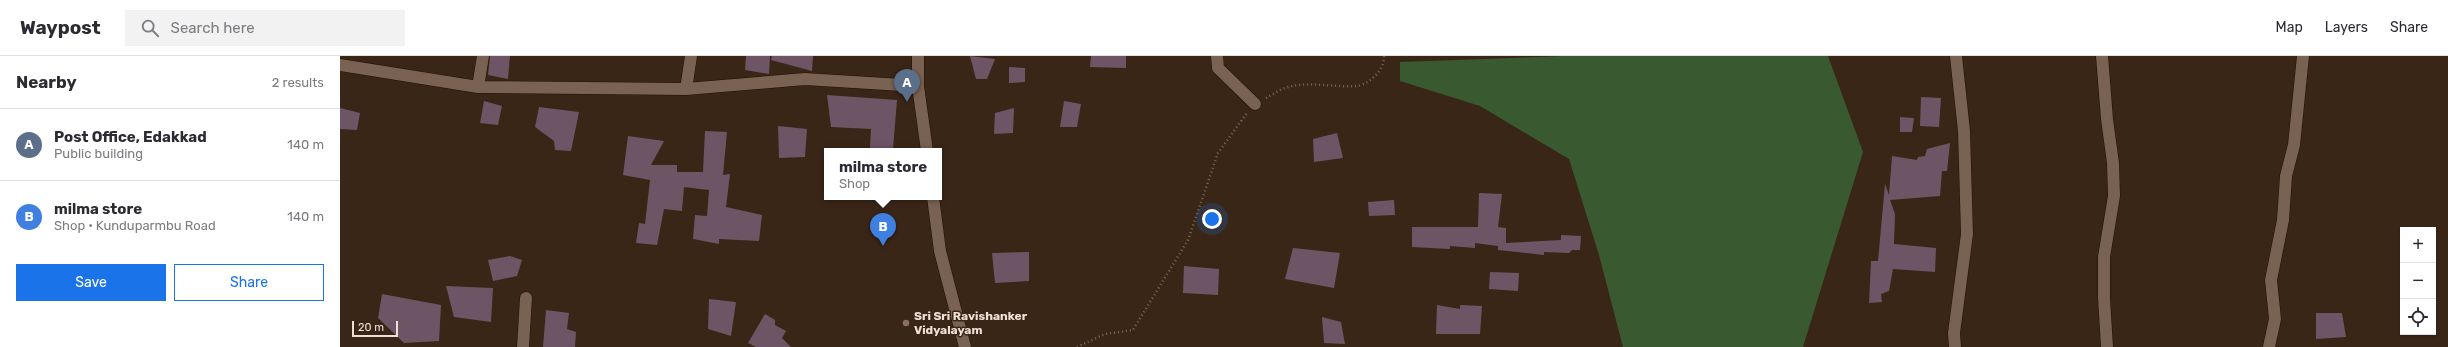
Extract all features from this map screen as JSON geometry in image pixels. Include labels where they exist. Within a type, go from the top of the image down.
[{"type":"street","points":[[478,87],[483,56]]},
{"type":"street","points":[[686,89],[691,56]]},
{"type":"street","points":[[918,56],[918,86],[926,148]]},
{"type":"street","points":[[1217,56],[1218,68],[1255,104]]},
{"type":"street","points":[[1955,347],[1954,333],[1966,234],[1964,131],[1956,56]]},
{"type":"street","points":[[2102,56],[2107,119],[2113,163],[2114,196],[2104,257],[2104,298],[2107,347]]},
{"type":"street","points":[[2269,347],[2275,319],[2271,280],[2283,220],[2286,176],[2294,145],[2303,56]]},
{"type":"street","points":[[340,65],[478,87],[686,89],[805,79],[918,86]]},
{"type":"street","points":[[933,200],[940,251],[964,347]]},
{"type":"street","points":[[523,347],[526,298]]},
{"type":"path","points":[[1077,347],[1105,334],[1133,330],[1188,240],[1218,153],[1255,104],[1286,88],[1320,84],[1358,86],[1376,75],[1384,62],[1384,56]]},
{"type":"green space","points":[[1564,56],[1828,56],[1863,152],[1803,347],[1623,347],[1599,255],[1569,159],[1480,106],[1400,81],[1400,62]]},
{"type":"building","points":[[490,56],[510,56],[508,79],[488,75]]},
{"type":"building","points":[[746,56],[770,56],[769,74],[745,70]]},
{"type":"building","points":[[772,56],[813,56],[812,71],[771,60]]},
{"type":"building","points":[[970,56],[995,59],[987,79],[976,79]]},
{"type":"building","points":[[1091,56],[1126,56],[1126,68],[1090,67]]},
{"type":"building","points":[[1009,67],[1025,68],[1025,82],[1009,83]]},
{"type":"building","points":[[827,95],[897,100],[893,148],[870,148],[871,129],[831,127]]},
{"type":"building","points":[[1921,97],[1941,98],[1939,127],[1920,126]]},
{"type":"building","points":[[484,101],[502,106],[498,125],[480,123]]},
{"type":"building","points":[[1064,101],[1081,104],[1077,127],[1060,127]]},
{"type":"building","points":[[539,107],[579,112],[571,151],[555,150],[554,141],[535,127]]},
{"type":"building","points":[[340,108],[360,113],[357,130],[340,129]]},
{"type":"building","points":[[1014,108],[1013,133],[994,134],[995,113]]},
{"type":"building","points":[[1900,117],[1914,118],[1912,132],[1900,132]]},
{"type":"building","points":[[778,126],[807,129],[805,157],[779,158]]},
{"type":"building","points":[[705,131],[727,132],[723,175],[730,174],[726,207],[762,215],[759,241],[719,239],[719,244],[693,239],[695,215],[707,216],[709,190],[684,187],[682,211],[664,209],[657,245],[636,243],[639,223],[645,224],[650,180],[623,175],[628,136],[664,141],[651,165],[677,165],[677,172],[703,172]]},
{"type":"building","points":[[1337,133],[1343,158],[1314,162],[1313,139]]},
{"type":"building","points":[[1950,143],[1947,171],[1942,171],[1940,196],[1890,200],[1895,214],[1894,244],[1936,248],[1935,272],[1893,269],[1889,291],[1881,294],[1882,302],[1869,303],[1871,261],[1878,261],[1885,184],[1889,195],[1892,156],[1917,160],[1918,157],[1925,156],[1927,149]]},
{"type":"building","points":[[1479,193],[1502,194],[1498,227],[1506,228],[1506,243],[1561,240],[1561,235],[1581,236],[1580,250],[1572,250],[1569,253],[1544,252],[1544,255],[1498,250],[1498,246],[1475,243],[1475,248],[1450,246],[1450,249],[1412,247],[1412,227],[1478,227]]},
{"type":"building","points":[[1394,200],[1395,215],[1369,216],[1368,202]]},
{"type":"building","points":[[1293,248],[1340,253],[1334,288],[1285,279]]},
{"type":"building","points":[[1029,252],[1029,281],[995,283],[992,253]]},
{"type":"building","points":[[510,256],[522,260],[517,276],[493,281],[488,260]]},
{"type":"building","points":[[1184,266],[1219,269],[1218,295],[1183,293]]},
{"type":"building","points":[[1490,272],[1519,273],[1518,291],[1489,289]]},
{"type":"building","points":[[446,286],[493,288],[491,322],[454,317]]},
{"type":"building","points":[[382,294],[441,305],[439,341],[404,343],[378,318]]},
{"type":"building","points":[[709,299],[736,302],[731,336],[708,329]]},
{"type":"building","points":[[1437,305],[1460,309],[1460,305],[1482,306],[1480,334],[1436,334]]},
{"type":"building","points":[[546,310],[569,313],[567,329],[576,332],[575,347],[543,347]]},
{"type":"building","points":[[2316,313],[2342,313],[2346,337],[2316,339]]},
{"type":"building","points":[[765,314],[775,320],[775,325],[786,331],[782,338],[791,347],[756,347],[748,343]]},
{"type":"building","points":[[1322,317],[1341,322],[1345,344],[1324,343]]},
{"type":"place","name":"Post Office, Edakkad","points":[[907,102]]},
{"type":"place","name":"milma store","points":[[883,246]]},
{"type":"place","name":"Sri Sri Ravishanker Vidyalayam","points":[[906,323]]}]
